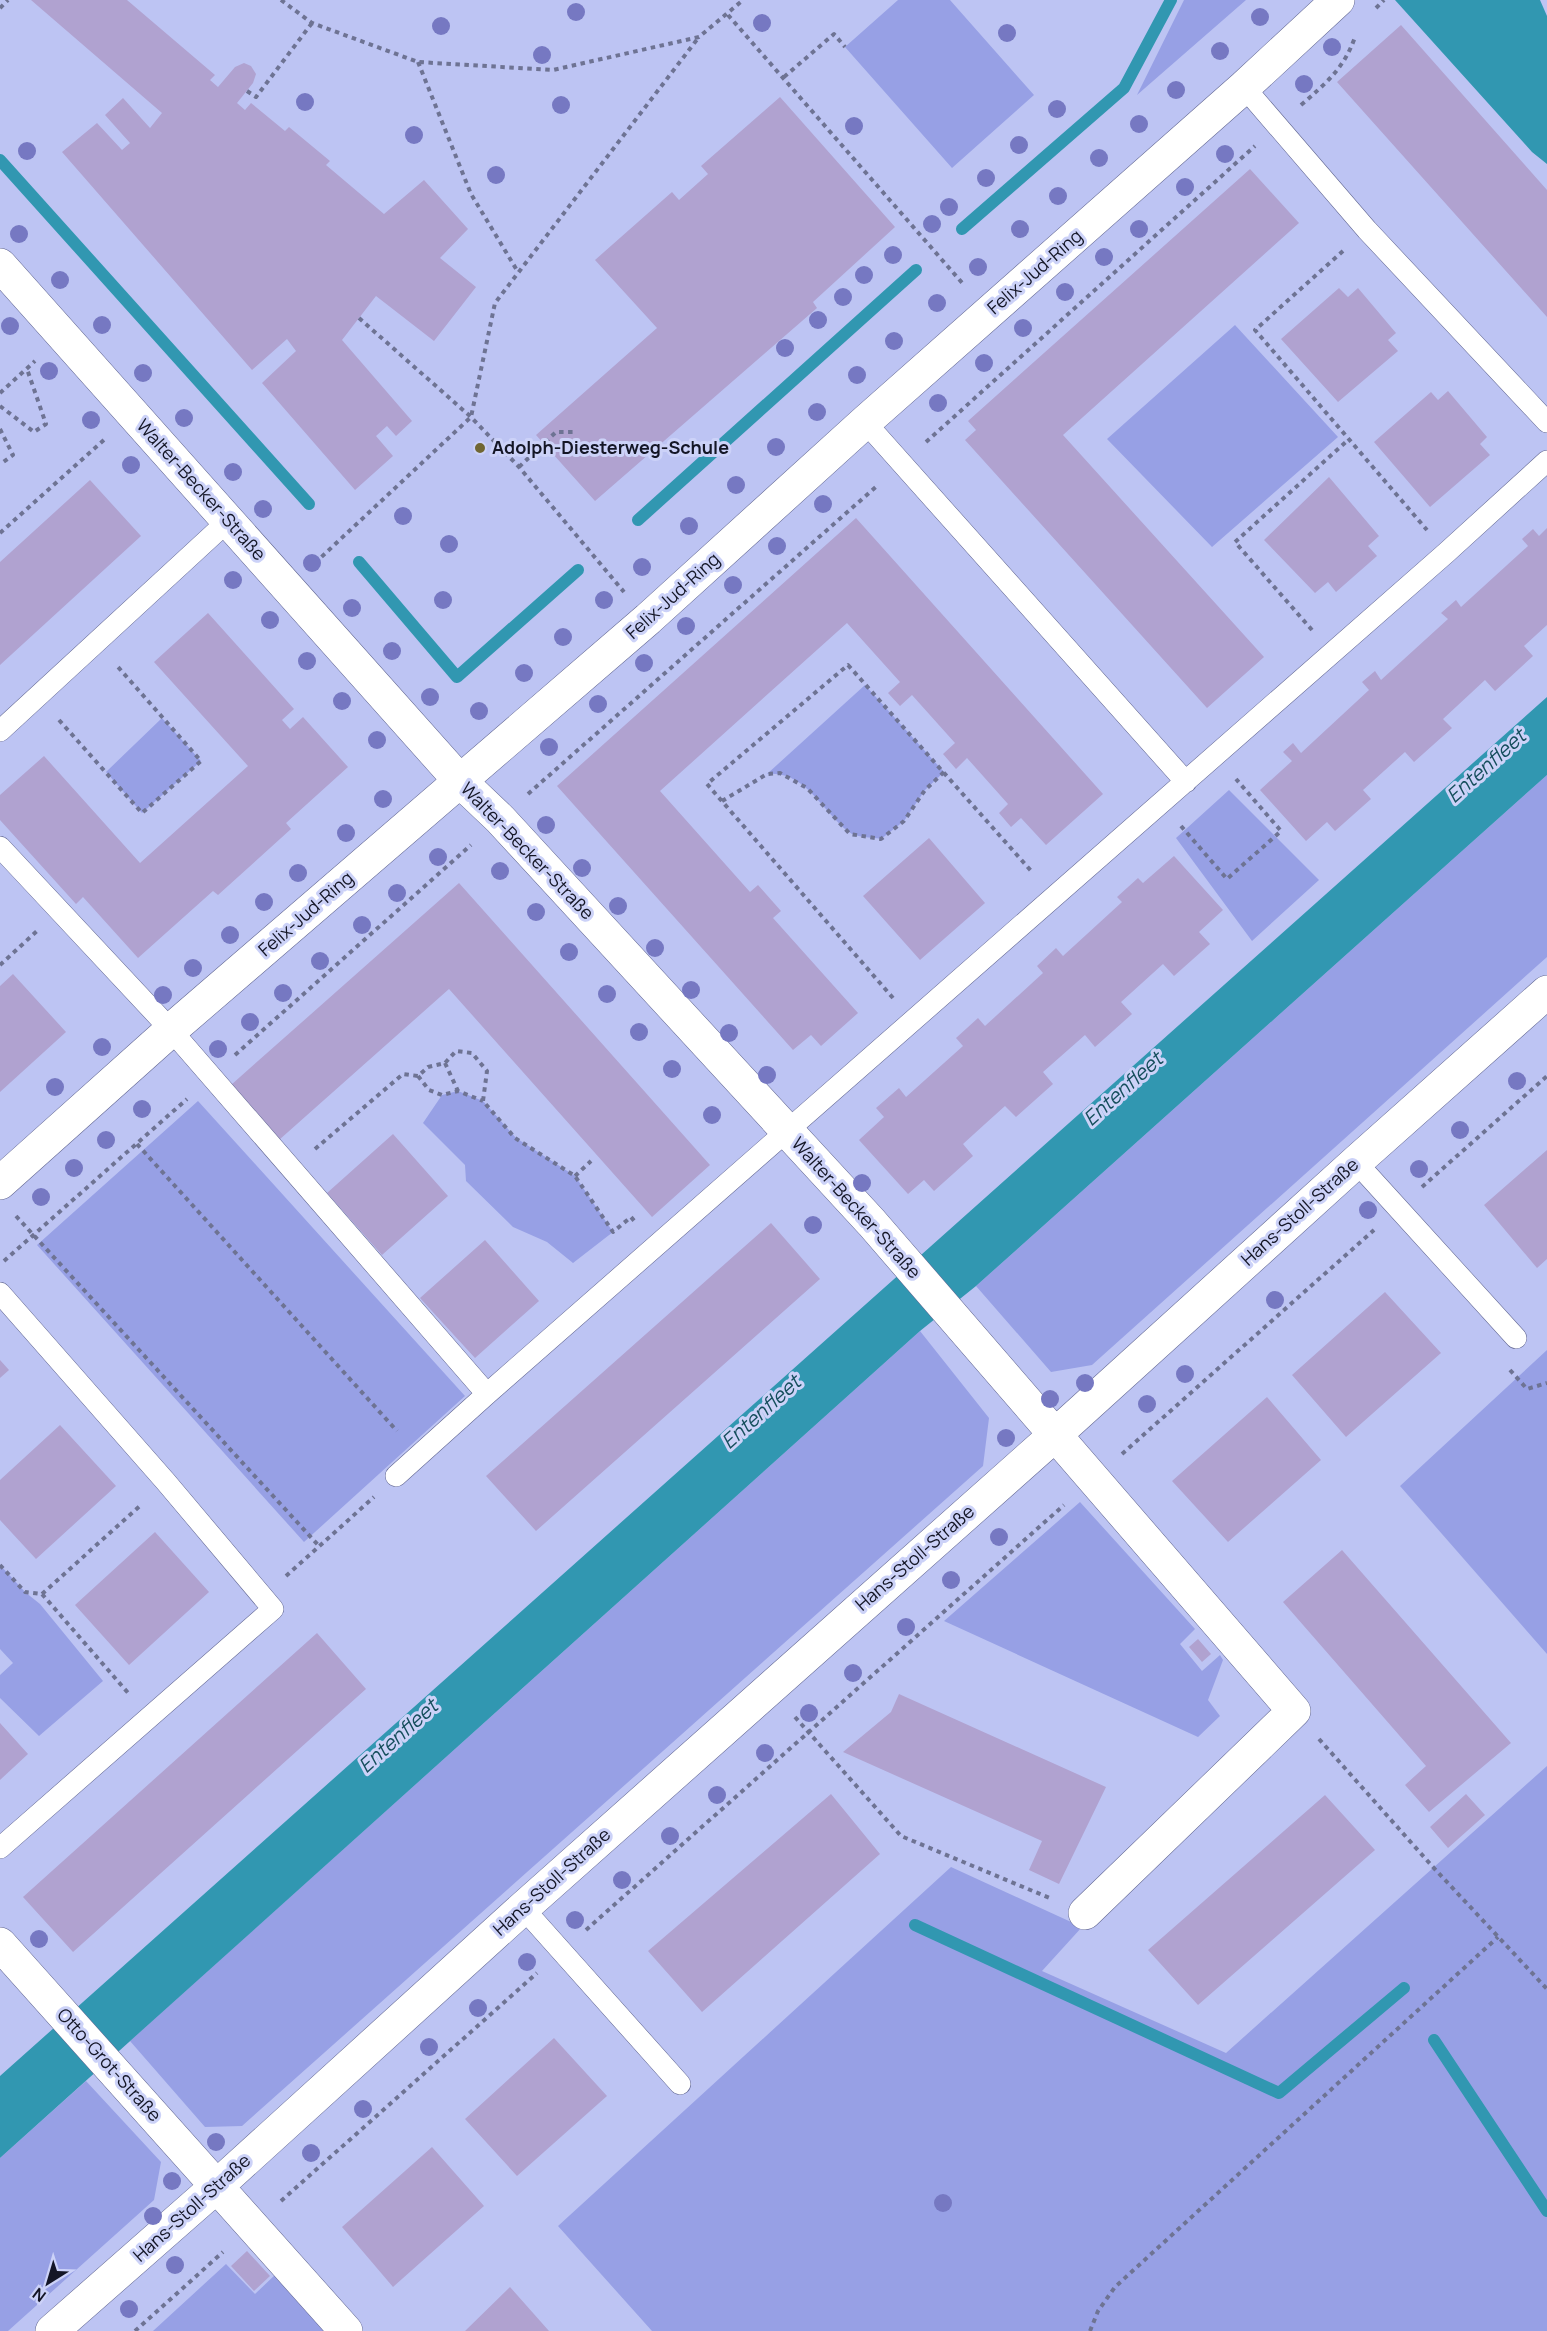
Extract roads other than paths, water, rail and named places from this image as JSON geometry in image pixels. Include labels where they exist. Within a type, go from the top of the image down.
[{"type":"street","name":"Felix-Jud-Ring","points":[[0,1183],[171,1030],[648,619],[865,422],[1244,87],[1338,0]]},
{"type":"street","name":"Walter-Becker-Straße","points":[[0,265],[460,781],[500,819],[872,1223],[1055,1435]]},
{"type":"street","name":"Hans-Stoll-Straße","points":[[52,2331],[217,2186],[768,1688],[1055,1435],[1547,992]]},
{"type":"street","points":[[1055,1435],[1294,1712],[1085,1912]]},
{"type":"street","name":"Otto-Grot-Straße","points":[[0,1944],[346,2331]]},
{"type":"lane","points":[[1244,87],[1367,230],[1547,422]]},
{"type":"lane","points":[[865,422],[1186,782]]},
{"type":"lane","points":[[396,1476],[1162,804],[1547,461]]},
{"type":"lane","points":[[0,731],[228,520]]},
{"type":"lane","points":[[0,847],[171,1030],[487,1394]]},
{"type":"lane","points":[[1356,1162],[1516,1338]]},
{"type":"lane","points":[[0,1293],[166,1482],[273,1609],[0,1848]]},
{"type":"lane","points":[[523,1908],[680,2084]]},
{"type":"water","points":[[1395,0],[1540,0],[1547,16],[1547,164],[1532,152]]},
{"type":"water","name":"Entenfleet","points":[[1547,697],[1547,775],[976,1286],[920,1331],[0,2158],[0,2076]]},
{"type":"waterway","points":[[962,229],[1124,88],[1171,0]]},
{"type":"waterway","points":[[0,160],[309,504]]},
{"type":"waterway","points":[[638,520],[916,270]]},
{"type":"waterway","points":[[359,562],[457,677],[578,570]]},
{"type":"waterway","points":[[915,1925],[1279,2093],[1404,1988]]},
{"type":"waterway","points":[[1434,2040],[1547,2211]]},
{"type":"place","name":"Adolph-Diesterweg-Schule","points":[[480,448]]}]
